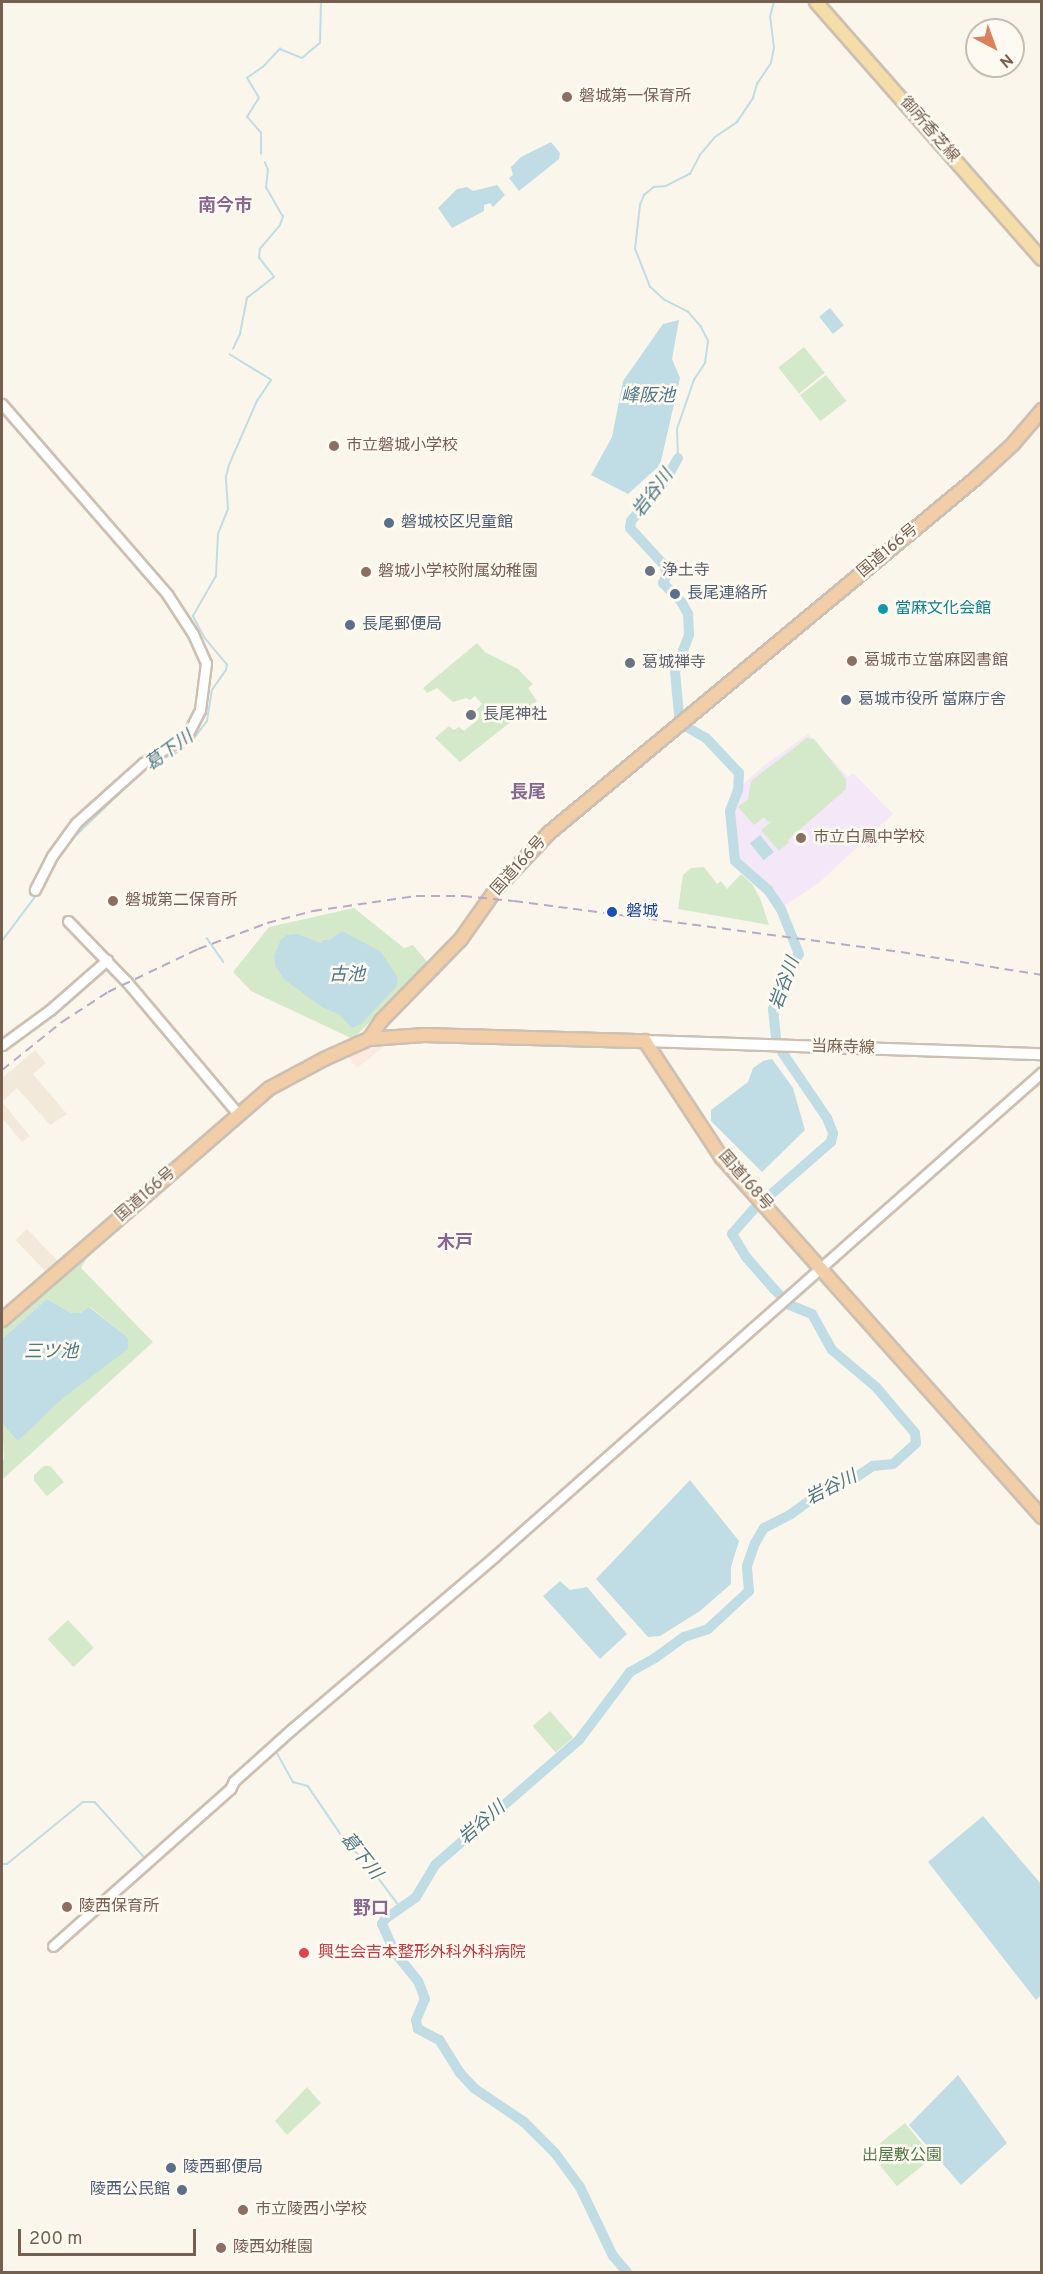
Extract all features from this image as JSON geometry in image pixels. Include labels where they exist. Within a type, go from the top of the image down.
[{"type":"highway","name":"国道166号","points":[[2,1320],[237,1114],[282,1080],[369,1039],[381,1021],[461,939],[497,888],[527,855],[675,727],[975,479],[1012,444],[1041,410]]},
{"type":"highway","points":[[369,1039],[424,1035],[645,1041]]},
{"type":"highway","name":"国道168号","points":[[645,1041],[722,1158],[1041,1517]]},
{"type":"main road","name":"御所香芝線","points":[[816,2],[1041,259]]},
{"type":"main road","name":"当麻寺線","points":[[645,1041],[1041,1054]]},
{"type":"street","points":[[2,404],[166,594],[193,634],[206,663],[200,710],[193,727],[183,739],[142,763],[76,823],[51,856],[35,890]]},
{"type":"street","points":[[68,921],[107,960],[237,1114]]},
{"type":"street","points":[[2,1045],[50,1010],[107,960]]},
{"type":"street","points":[[53,1946],[230,1789],[234,1781],[286,1735],[495,1556],[1041,1072]]},
{"type":"shaded area","name":"市立白鳳中学校","points":[[808,734],[848,777],[853,773],[893,814],[820,882],[784,906],[755,875],[737,861],[732,814],[743,784]]},
{"type":"shaded area","points":[[386,1045],[357,1068],[345,1054],[364,1049]]},
{"type":"shaded area","points":[[35,1050],[46,1063],[33,1074],[67,1114],[50,1125],[17,1088],[2,1102],[2,1078]]},
{"type":"shaded area","points":[[2,1102],[30,1136],[22,1142],[2,1118]]},
{"type":"shaded area","points":[[27,1229],[61,1264],[50,1275],[15,1240]]},
{"type":"green space","points":[[804,347],[825,373],[799,393],[778,368]]},
{"type":"green space","points":[[826,375],[846,401],[820,421],[800,395]]},
{"type":"green space","name":"長尾神社","points":[[477,643],[485,652],[518,669],[533,684],[528,688],[537,701],[460,762],[435,738],[449,726],[454,730],[459,727],[464,731],[476,721],[471,715],[482,704],[475,696],[470,700],[466,698],[453,702],[437,688],[427,693],[423,688]]},
{"type":"green space","points":[[807,738],[814,739],[846,779],[846,789],[788,840],[789,842],[779,851],[761,830],[772,821],[768,822],[764,817],[754,825],[738,807],[748,799],[751,781]]},
{"type":"green space","points":[[704,867],[717,884],[721,881],[727,889],[741,874],[752,884],[760,898],[769,925],[678,909],[683,875],[691,868]]},
{"type":"green space","points":[[354,908],[404,948],[413,945],[428,963],[353,1039],[251,991],[233,972],[269,927]]},
{"type":"green space","points":[[86,1254],[88,1256],[81,1268],[153,1342],[2,1480],[4,1459],[2,1423],[19,1440],[126,1336],[90,1307],[81,1313],[71,1313],[47,1299],[2,1339],[2,1327]]},
{"type":"green space","points":[[44,1466],[50,1466],[64,1482],[47,1496],[34,1481],[34,1475]]},
{"type":"green space","points":[[68,1620],[94,1648],[73,1667],[48,1639]]},
{"type":"green space","points":[[550,1711],[573,1737],[556,1753],[533,1726]]},
{"type":"green space","points":[[307,2087],[321,2103],[287,2135],[275,2121]]},
{"type":"green space","name":"出屋敷公園","points":[[905,2123],[933,2157],[897,2186],[869,2152]]},
{"type":"water","points":[[551,142],[560,153],[559,159],[519,191],[509,178],[513,175],[511,167],[521,157]]},
{"type":"water","points":[[497,185],[505,195],[493,207],[490,203],[484,205],[484,211],[452,228],[438,208],[457,189],[467,187],[473,191]]},
{"type":"water","points":[[830,308],[844,325],[833,334],[819,317]]},
{"type":"water","name":"峰阪池","points":[[679,320],[672,359],[680,378],[661,461],[658,467],[628,494],[591,475],[612,437],[623,381],[663,324]]},
{"type":"water","points":[[760,835],[774,852],[764,860],[750,843]]},
{"type":"water","name":"古池","points":[[342,931],[381,952],[398,978],[396,987],[362,1023],[352,1028],[340,1015],[320,1006],[284,979],[276,967],[274,956],[281,939],[287,935],[297,934],[321,943],[323,940],[330,940]]},
{"type":"water","points":[[772,1059],[793,1088],[805,1130],[762,1172],[711,1121],[711,1110],[748,1082],[753,1068],[763,1061]]},
{"type":"water","name":"三ツ池","points":[[47,1299],[71,1313],[81,1313],[89,1307],[126,1336],[128,1349],[63,1398],[18,1441],[2,1423],[2,1339]]},
{"type":"water","points":[[690,1480],[739,1541],[731,1567],[731,1584],[700,1611],[660,1636],[648,1637],[596,1579]]},
{"type":"water","points":[[560,1581],[570,1590],[587,1587],[627,1634],[600,1659],[543,1596]]},
{"type":"water","points":[[983,1816],[1041,1884],[1041,1995],[1036,2000],[928,1862]]},
{"type":"water","points":[[958,2075],[1007,2143],[961,2185],[909,2125]]},
{"type":"waterway","name":"葛下川","points":[[261,154],[261,133],[247,117],[259,98],[247,78],[263,67],[280,49],[302,58],[320,43],[321,2]]},
{"type":"waterway","name":"岩谷川","points":[[678,458],[677,429],[694,380],[705,363],[708,341],[701,327],[688,312],[664,300],[650,287],[635,249],[640,205],[644,195],[654,187],[666,186],[690,174],[700,155],[715,137],[737,122],[753,98],[757,84],[771,63],[774,48],[770,17],[774,2]]},
{"type":"waterway","name":"葛下川","points":[[233,349],[240,334],[247,298],[274,277],[259,258],[260,249],[280,225],[283,217],[266,188],[268,170],[265,163]]},
{"type":"waterway","name":"葛下川","points":[[66,845],[150,764],[178,752],[192,741],[207,721],[212,690],[226,670],[227,665],[205,639],[193,616],[216,576],[218,534],[228,509],[226,477],[229,465],[257,401],[271,380],[230,355]]},
{"type":"waterway","name":"岩谷川","points":[[678,458],[666,480],[631,521],[630,528],[664,565],[667,575],[663,583],[682,603],[688,614],[689,635],[675,671],[679,715],[685,726],[706,738],[739,773],[738,790],[730,811],[735,861],[768,890],[781,909],[799,954],[783,982],[773,1009],[776,1038]]},
{"type":"waterway","name":"葛下川","points":[[2,941],[41,889],[47,877]]},
{"type":"waterway","points":[[207,938],[224,962]]},
{"type":"waterway","name":"岩谷川","points":[[627,2272],[613,2256],[580,2187],[555,2153],[524,2122],[474,2088],[460,2073],[439,2040],[418,2029],[416,2020],[425,1999],[418,1981],[395,1953],[382,1924],[385,1919],[416,1897],[435,1865],[579,1740],[630,1672],[655,1658],[684,1637],[708,1629],[749,1591],[747,1566],[755,1543],[764,1528],[791,1514],[823,1491],[855,1478],[873,1466],[893,1464],[916,1443],[915,1433],[876,1387],[832,1350],[812,1314],[790,1305],[746,1257],[732,1234],[753,1210],[831,1142],[833,1133],[827,1118],[782,1052]]},
{"type":"waterway","name":"葛下川","points":[[275,1749],[293,1782],[308,1786],[349,1846],[365,1860],[401,1908]]},
{"type":"waterway","name":"葛下川","points":[[2,1864],[7,1864],[83,1802],[95,1802],[145,1858],[159,1846]]},
{"type":"railway","points":[[2,1070],[62,1022],[108,992],[198,949],[267,923],[313,911],[416,896],[463,896],[514,901],[901,952],[1042,975]]},
{"type":"place","name":"磐城第一保育所","points":[[567,97]]},
{"type":"place","name":"市立磐城小学校","points":[[334,446]]},
{"type":"place","name":"磐城校区児童館","points":[[389,523]]},
{"type":"place","name":"浄土寺","points":[[650,571]]},
{"type":"place","name":"磐城小学校附属幼稚園","points":[[366,572]]},
{"type":"place","name":"長尾連絡所","points":[[675,594]]},
{"type":"place","name":"當麻文化会館","points":[[883,609]]},
{"type":"place","name":"長尾郵便局","points":[[350,625]]},
{"type":"place","name":"葛城市立當麻図書館","points":[[852,661]]},
{"type":"place","name":"葛城禅寺","points":[[630,663]]},
{"type":"place","name":"葛城市役所 當麻庁舎","points":[[846,700]]},
{"type":"place","name":"長尾神社","points":[[471,715]]},
{"type":"place","name":"市立白鳳中学校","points":[[801,838]]},
{"type":"place","name":"磐城第二保育所","points":[[113,901]]},
{"type":"place","name":"磐城","points":[[612,912]]},
{"type":"place","name":"陵西保育所","points":[[67,1907]]},
{"type":"place","name":"興生会吉本整形外科外科病院","points":[[304,1953]]},
{"type":"place","name":"陵西郵便局","points":[[171,2168]]},
{"type":"place","name":"陵西公民館","points":[[182,2190]]},
{"type":"place","name":"市立陵西小学校","points":[[243,2210]]},
{"type":"place","name":"陵西幼稚園","points":[[221,2248]]},
{"type":"district","name":"南今市","points":[[225,207]]},
{"type":"district","name":"長尾","points":[[528,794]]},
{"type":"district","name":"木戸","points":[[455,1244]]},
{"type":"district","name":"野口","points":[[371,1910]]}]
